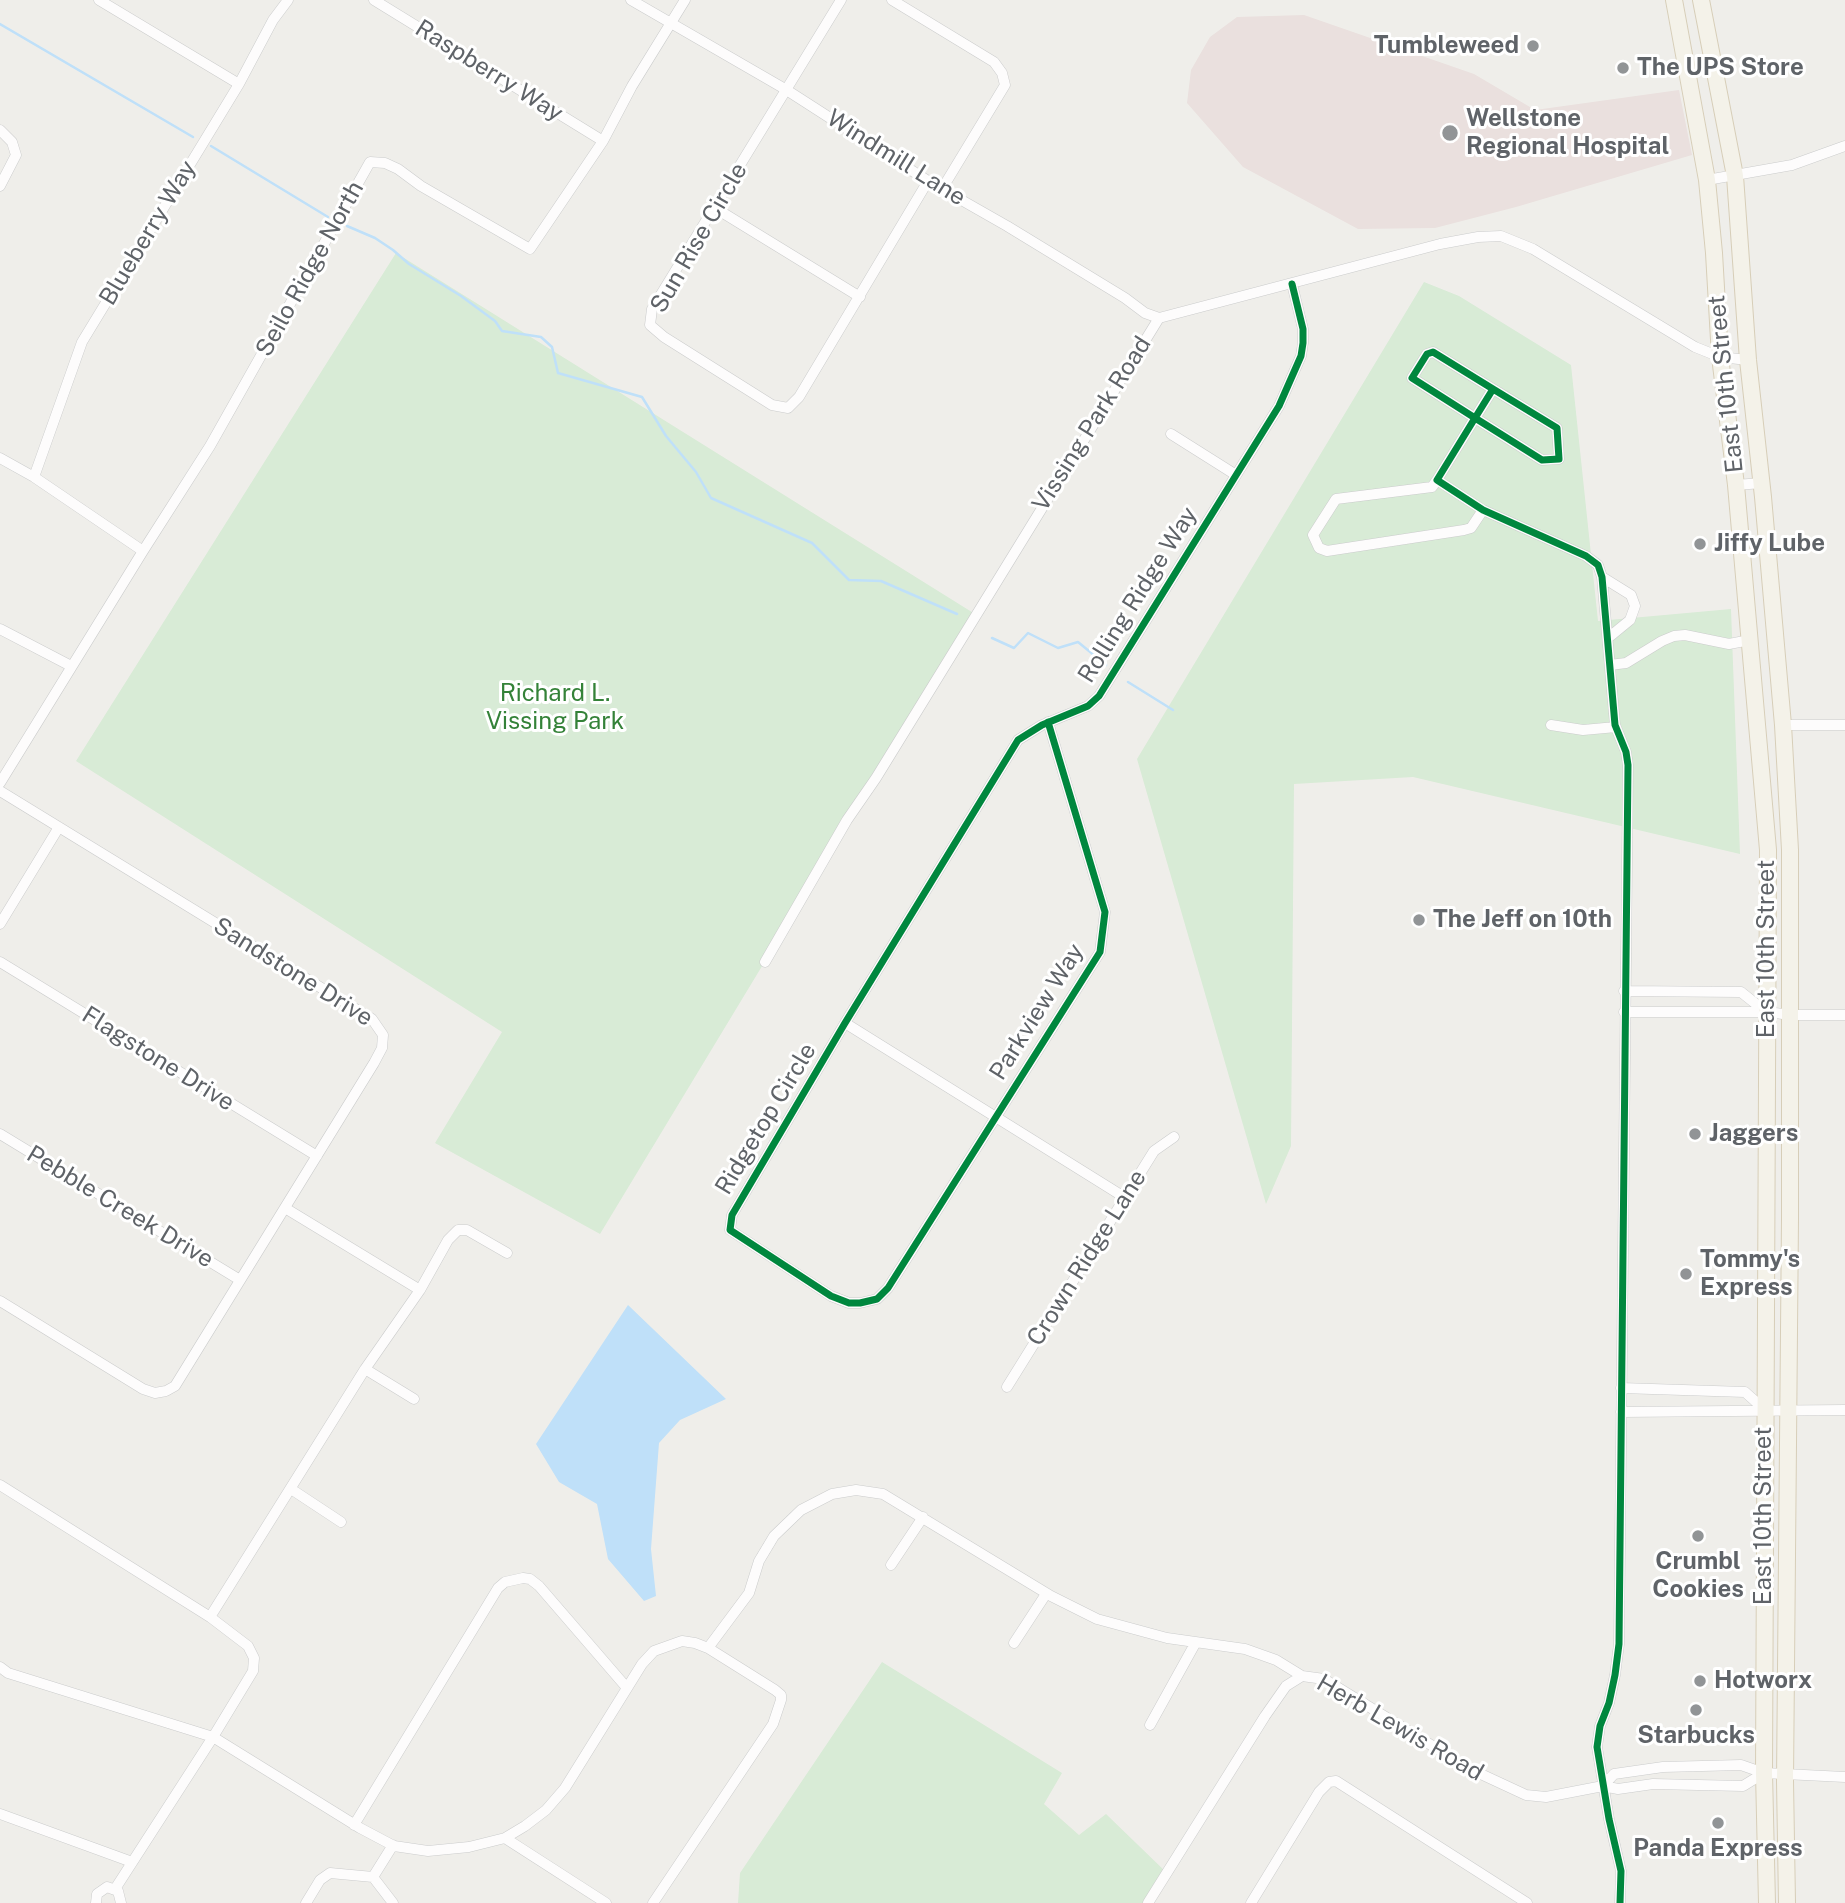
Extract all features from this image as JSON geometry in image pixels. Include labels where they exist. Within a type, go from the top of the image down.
[{"type":"main road","name":"East 10th Street","points":[[1674,0],[1707,180],[1720,357],[1736,485],[1768,850],[1763,1773],[1767,1903]]},
{"type":"main road","name":"East 10th Street","points":[[1701,0],[1735,176],[1748,359],[1762,483],[1783,725],[1790,850],[1785,1774],[1787,1903]]},
{"type":"street","name":"Blueberry Way","points":[[34,477],[82,342],[239,84],[273,20],[288,0]]},
{"type":"street","name":"Raspberry Way","points":[[374,0],[603,141]]},
{"type":"street","name":"Windmill Lane","points":[[631,0],[785,89],[928,181],[1052,253],[1145,313],[1159,318]]},
{"type":"street","name":"Seilo Ridge North","points":[[0,783],[142,551],[210,446],[370,162],[385,163],[398,169],[421,186],[530,249],[603,141],[685,0]]},
{"type":"street","name":"Sun Rise Circle","points":[[841,0],[652,309],[650,325],[664,337],[772,405],[788,408],[799,397],[928,181]]},
{"type":"street","points":[[892,0],[994,62],[1002,73],[1005,85],[942,189]]},
{"type":"street","points":[[104,1],[239,84]]},
{"type":"street","points":[[0,130],[12,142],[16,155],[0,186]]},
{"type":"street","points":[[1707,180],[1792,165],[1845,145]]},
{"type":"street","points":[[715,208],[859,296]]},
{"type":"street","name":"Vissing Park Road","points":[[765,962],[847,820],[876,778],[1159,318],[1440,244],[1501,236],[1533,249],[1695,347],[1720,357],[1748,359]]},
{"type":"street","name":"Rolling Ridge Way","points":[[845,1023],[1018,740],[1048,722],[1088,706],[1099,696],[1279,405],[1301,356],[1303,329],[1292,284]]},
{"type":"street","points":[[1433,352],[1493,389],[1557,428],[1559,459],[1542,460],[1412,378],[1427,354],[1433,352]]},
{"type":"street","points":[[1483,510],[1471,528],[1464,530],[1327,551],[1319,548],[1313,536],[1336,499],[1432,487],[1493,389]]},
{"type":"street","points":[[1171,434],[1236,475]]},
{"type":"street","points":[[0,458],[34,477],[142,551]]},
{"type":"street","points":[[1437,480],[1483,510],[1586,556],[1598,565],[1602,577],[1616,727],[1628,765],[1619,1644],[1615,1675],[1609,1703],[1600,1726],[1597,1747],[1621,1871],[1620,1903]]},
{"type":"street","points":[[1736,485],[1762,483]]},
{"type":"street","points":[[1602,577],[1631,595],[1635,606],[1630,620],[1608,638]]},
{"type":"street","points":[[0,629],[71,666]]},
{"type":"street","points":[[1610,665],[1626,663],[1674,636],[1685,635],[1729,644],[1750,640]]},
{"type":"street","name":"Parkview Way","points":[[995,1116],[1100,952],[1105,912],[1048,722]]},
{"type":"street","points":[[1550,725],[1583,730],[1616,727]]},
{"type":"street","points":[[1783,725],[1845,725]]},
{"type":"street","name":"Sandstone Drive","points":[[0,791],[372,1019],[383,1035],[382,1048],[174,1386],[155,1393],[143,1389],[0,1301]]},
{"type":"street","points":[[0,924],[59,827]]},
{"type":"street","name":"Flagstone Drive","points":[[0,962],[317,1156]]},
{"type":"street","points":[[1624,991],[1741,992],[1767,1012]]},
{"type":"street","points":[[1624,1012],[1845,1015]]},
{"type":"street","points":[[845,1023],[1124,1197]]},
{"type":"street","name":"Ridgetop Circle","points":[[845,1023],[732,1214],[730,1230],[831,1296],[849,1303],[860,1303],[877,1299],[888,1288],[995,1116]]},
{"type":"street","name":"Pebble Creek Drive","points":[[0,1134],[240,1280]]},
{"type":"street","name":"Crown Ridge Lane","points":[[1007,1387],[1154,1151],[1174,1137]]},
{"type":"street","points":[[285,1208],[420,1290]]},
{"type":"street","points":[[210,1617],[365,1369],[420,1290],[448,1240],[458,1230],[467,1230],[507,1253]]},
{"type":"street","points":[[365,1369],[414,1399]]},
{"type":"street","points":[[1621,1388],[1745,1392],[1765,1410]]},
{"type":"street","points":[[1621,1412],[1845,1410]]},
{"type":"street","points":[[0,1485],[210,1617],[248,1646],[254,1658],[253,1671],[115,1889]]},
{"type":"street","points":[[290,1489],[341,1522]]},
{"type":"street","points":[[708,1648],[749,1593],[759,1561],[774,1536],[801,1510],[832,1493],[856,1490],[883,1494],[1046,1594],[1097,1619],[1167,1638],[1245,1649],[1276,1660],[1302,1676]]},
{"type":"street","points":[[891,1566],[923,1517]]},
{"type":"street","points":[[354,1825],[498,1588],[505,1582],[523,1577],[539,1586],[627,1688]]},
{"type":"street","points":[[1014,1643],[1046,1594]]},
{"type":"street","points":[[0,1667],[8,1673],[213,1737],[354,1825],[393,1845],[428,1851],[469,1847],[505,1838],[546,1810],[565,1788],[642,1664],[654,1651],[682,1641],[695,1643],[708,1648],[775,1690],[781,1695],[781,1700],[773,1724],[653,1903]]},
{"type":"street","points":[[1150,1725],[1196,1642]]},
{"type":"street","name":"Herb Lewis Road","points":[[1148,1903],[1265,1716],[1286,1686],[1302,1676],[1324,1679],[1470,1769],[1526,1795],[1546,1797],[1603,1786],[1618,1789],[1653,1784],[1743,1786],[1763,1773]]},
{"type":"street","name":"Herb Lewis Road","points":[[1603,1786],[1614,1773],[1662,1767],[1741,1765],[1763,1773],[1845,1777]]},
{"type":"street","points":[[1251,1903],[1319,1792],[1324,1785],[1336,1781],[1527,1903]]},
{"type":"street","points":[[0,1814],[132,1862]]},
{"type":"street","points":[[505,1838],[606,1903]]},
{"type":"street","points":[[373,1877],[393,1845]]},
{"type":"street","points":[[306,1903],[320,1880],[330,1872],[373,1877],[393,1903]]},
{"type":"street","points":[[96,1903],[99,1891],[107,1887],[115,1889],[120,1895],[121,1903]]},
{"type":"shaded area","name":"Wellstone Regional Hospital","points":[[1304,15],[1474,74],[1535,110],[1679,90],[1692,155],[1435,228],[1358,229],[1243,167],[1187,103],[1191,70],[1210,37],[1237,17]]},
{"type":"green space","name":"Richard L. Vissing Park","points":[[396,253],[975,614],[600,1234],[435,1143],[502,1032],[76,761]]},
{"type":"green space","points":[[1424,282],[1459,296],[1571,365],[1598,621],[1731,609],[1740,854],[1413,777],[1294,784],[1291,1146],[1266,1204],[1137,759]]},
{"type":"green space","points":[[882,1662],[1062,1773],[1044,1804],[1079,1835],[1106,1814],[1167,1873],[1148,1903],[738,1903],[740,1873]]},
{"type":"water","points":[[628,1305],[726,1399],[680,1420],[659,1443],[651,1549],[656,1596],[644,1601],[608,1559],[597,1504],[559,1482],[536,1444]]},
{"type":"waterway","points":[[0,24],[193,137]]},
{"type":"waterway","points":[[211,146],[328,217]]},
{"type":"waterway","points":[[347,226],[375,238],[409,264],[461,296],[495,321],[502,331],[541,337],[552,347],[558,373],[642,397],[666,436],[696,472],[711,498],[812,543],[849,580],[881,581],[957,614]]},
{"type":"waterway","points":[[992,638],[1014,648],[1028,633],[1058,648],[1078,642],[1106,665]]},
{"type":"waterway","points":[[1128,682],[1173,710]]},
{"type":"cycle path","points":[[1048,722],[1105,912],[1100,952],[888,1288],[877,1299],[849,1303],[831,1296],[730,1230],[732,1215],[845,1023],[1018,740],[1042,725],[1088,706],[1099,696],[1279,406],[1301,356],[1303,343],[1303,329],[1292,284]]},
{"type":"cycle path","points":[[1493,389],[1433,352],[1427,354],[1412,378],[1475,418],[1542,460],[1559,459],[1557,428],[1493,389],[1475,418],[1437,480],[1483,510],[1586,556],[1598,565],[1602,577],[1615,725],[1626,752],[1628,765],[1619,1644],[1615,1675],[1609,1703],[1600,1726],[1597,1747],[1621,1871],[1620,1903]]},
{"type":"place","name":"Tumbleweed","points":[[1533,46]]},
{"type":"place","name":"The UPS Store","points":[[1623,68]]},
{"type":"place","name":"Wellstone Regional Hospital","points":[[1450,133]]},
{"type":"place","name":"Jiffy Lube","points":[[1700,544]]},
{"type":"place","name":"The Jeff on 10th","points":[[1419,920]]},
{"type":"place","name":"Jaggers","points":[[1695,1134]]},
{"type":"place","name":"Tommy's Express","points":[[1686,1274]]},
{"type":"place","name":"Crumbl Cookies","points":[[1698,1536]]},
{"type":"place","name":"Hotworx","points":[[1700,1681]]},
{"type":"place","name":"Starbucks","points":[[1696,1710]]},
{"type":"place","name":"Panda Express","points":[[1718,1823]]}]
